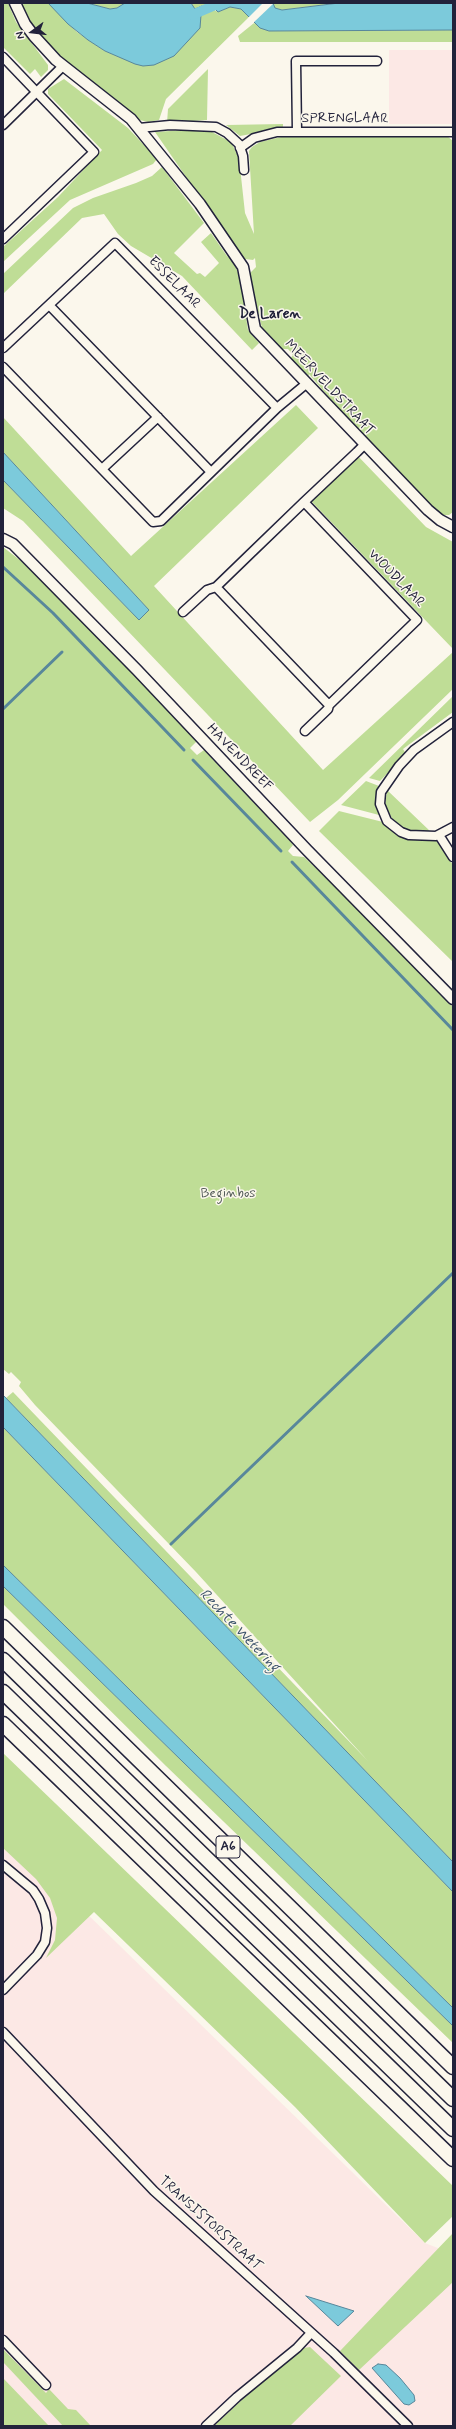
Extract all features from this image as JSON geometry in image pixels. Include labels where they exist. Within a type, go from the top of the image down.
[{"type":"highway","name":"A6","points":[[3,1627],[453,2067]]},
{"type":"highway","name":"A6","points":[[3,1660],[453,2099]]},
{"type":"highway","points":[[3,1692],[453,2129]]},
{"type":"highway","points":[[3,1724],[448,2154],[453,2164]]},
{"type":"street","name":"MEERVELDSTRAAT","points":[[15,3],[25,24],[34,36],[63,66],[139,128],[200,204],[239,260],[255,329],[364,445],[428,510],[451,524]]},
{"type":"street","points":[[3,57],[94,152],[3,239]]},
{"type":"street","points":[[297,132],[296,61],[377,61]]},
{"type":"street","points":[[3,124],[63,66]]},
{"type":"street","points":[[139,128],[170,126],[216,127],[227,133],[239,144],[244,170]]},
{"type":"street","name":"SPRENGLAAR","points":[[240,148],[254,138],[277,132],[453,132]]},
{"type":"street","name":"ESSELAAR","points":[[3,348],[115,243],[277,408]]},
{"type":"street","points":[[49,305],[211,472]]},
{"type":"street","points":[[3,367],[153,522],[161,521],[277,408],[306,384]]},
{"type":"street","points":[[102,469],[158,417]]},
{"type":"street","points":[[183,612],[208,590],[216,587],[364,445]]},
{"type":"street","name":"WOUDLAAR","points":[[304,502],[417,620],[329,705],[328,709],[305,731]]},
{"type":"street","name":"HAVENDREEF","points":[[3,539],[14,544],[137,670],[307,850],[453,999]]},
{"type":"street","points":[[216,587],[329,705]]},
{"type":"street","points":[[453,722],[414,750],[386,782],[381,792],[383,813],[393,828],[401,832],[417,837],[439,835],[453,827]]},
{"type":"street","points":[[439,835],[453,857]]},
{"type":"street","points":[[3,1865],[33,1890],[45,1914],[47,1928],[45,1942],[27,1966],[3,1990]]},
{"type":"street","name":"TRANSISTORSTRAAT","points":[[3,2032],[148,2185],[311,2333],[408,2426]]},
{"type":"street","points":[[206,2426],[237,2397],[297,2348],[311,2333]]},
{"type":"street","points":[[3,2340],[46,2385]]},
{"type":"shaded area","points":[[389,50],[453,50],[453,124],[389,124]]},
{"type":"shaded area","points":[[3,1832],[425,2243],[453,2254],[453,2426],[3,2426]]},
{"type":"green space","points":[[3,3],[8,3],[16,22],[48,65],[48,70],[41,77],[35,69],[30,74],[3,47]]},
{"type":"green space","points":[[19,3],[48,3],[77,32],[105,51],[120,57],[198,28],[201,15],[198,9],[195,9],[191,3],[208,3],[205,5],[218,12],[230,7],[241,9],[249,17],[166,99],[159,120],[148,122],[136,119],[49,48],[24,15]]},
{"type":"green space","points":[[87,3],[125,3],[117,8],[110,9]]},
{"type":"green space","points":[[273,3],[338,3],[282,10],[275,8]]},
{"type":"green space","points":[[254,23],[269,31],[453,30],[453,42],[240,42],[238,36]]},
{"type":"green space","points":[[208,69],[207,120],[167,123],[168,109]]},
{"type":"green space","points":[[64,79],[128,128],[157,159],[153,164],[70,200],[3,262],[3,247],[58,197],[102,150],[48,94],[48,89]]},
{"type":"green space","points":[[283,124],[283,128],[240,136],[226,125]]},
{"type":"green space","points":[[185,130],[212,132],[231,142],[239,158],[245,213],[254,234],[249,151],[260,142],[281,137],[447,136],[453,141],[453,512],[449,515],[440,515],[367,442],[309,374],[308,379],[290,359],[293,355],[288,349],[280,349],[269,339],[262,328],[249,274],[256,267],[255,258],[253,260],[245,259],[238,252],[155,132]]},
{"type":"green space","points":[[162,167],[204,223],[174,253],[197,274],[200,273],[205,277],[219,263],[201,242],[211,233],[227,256],[233,260],[240,278],[248,330],[259,343],[252,350],[182,276],[131,246],[118,234],[104,214],[82,218],[3,294],[3,274],[73,208],[93,198],[152,176]]},
{"type":"green space","points":[[296,405],[318,428],[154,586],[323,770],[453,652],[453,689],[338,800],[310,822],[23,521],[3,508],[3,480],[139,620],[149,610],[3,452],[3,417],[131,556]]},
{"type":"green space","points":[[355,453],[426,527],[453,542],[453,649],[311,501],[352,463]]},
{"type":"green space","name":"Beginbos","points":[[3,547],[21,561],[59,598],[190,733],[197,741],[190,748],[197,755],[204,750],[291,842],[293,845],[288,851],[293,856],[304,857],[335,886],[453,1007],[453,1862],[6,1398],[13,1392],[368,1761],[196,1572],[35,1405],[19,1386],[21,1382],[11,1372],[9,1374],[3,1369]]},
{"type":"green space","points":[[453,696],[453,712],[403,749],[406,754],[380,781],[369,778]]},
{"type":"green space","points":[[366,781],[379,786],[377,795],[379,815],[341,805]]},
{"type":"green space","points":[[387,790],[431,832],[426,834],[403,830],[395,823],[385,807]]},
{"type":"green space","points":[[339,811],[383,822],[407,839],[436,840],[453,865],[453,962],[319,831]]},
{"type":"green space","points":[[3,1427],[453,1892],[453,2008],[3,1565]]},
{"type":"green space","points":[[3,1586],[453,2026],[453,2043],[166,1766],[3,1604]]},
{"type":"green space","points":[[3,1753],[453,2186],[453,2216],[425,2243],[295,2107],[94,1912],[46,1958],[55,1940],[57,1918],[50,1898],[36,1879],[3,1848]]},
{"type":"green space","points":[[453,2233],[453,2282],[359,2370],[340,2351]]},
{"type":"green space","points":[[310,2347],[341,2376],[290,2426],[214,2426],[248,2394],[304,2348]]},
{"type":"green space","points":[[3,2349],[46,2393],[49,2389],[68,2409],[76,2410],[91,2426],[63,2426],[3,2362]]},
{"type":"green space","points":[[3,2378],[49,2426],[3,2426]]},
{"type":"water","points":[[48,3],[87,3],[110,9],[117,8],[125,3],[191,3],[195,9],[202,6],[205,12],[201,15],[200,28],[174,56],[154,65],[143,66],[105,51],[88,40],[68,24]]},
{"type":"water","points":[[208,3],[273,3],[275,8],[282,10],[339,3],[453,3],[453,30],[269,31],[260,28],[241,9],[230,7],[218,12],[214,8],[208,11],[205,5]]},
{"type":"water","points":[[3,452],[149,610],[139,620],[3,480]]},
{"type":"water","points":[[3,1395],[453,1862],[453,1892],[3,1427]]},
{"type":"water","points":[[3,1565],[453,2008],[453,2026],[3,1586]]},
{"type":"water","points":[[306,2296],[354,2311],[338,2326]]},
{"type":"water","points":[[378,2364],[386,2365],[400,2378],[414,2395],[415,2401],[409,2405],[404,2404],[372,2368]]},
{"type":"pier","points":[[263,3],[274,3],[252,24],[248,18]]},
{"type":"waterway","points":[[192,15],[220,3]]},
{"type":"waterway","points":[[3,567],[53,613],[184,750]]},
{"type":"waterway","points":[[3,709],[62,652]]},
{"type":"waterway","points":[[193,760],[281,851]]},
{"type":"waterway","points":[[292,862],[453,1030]]},
{"type":"waterway","points":[[171,1544],[453,1273]]},
{"type":"district","name":"De Laren","points":[[270,315]]},
{"type":"water label","name":"Rechte Wetering","points":[[239,1631]]}]
